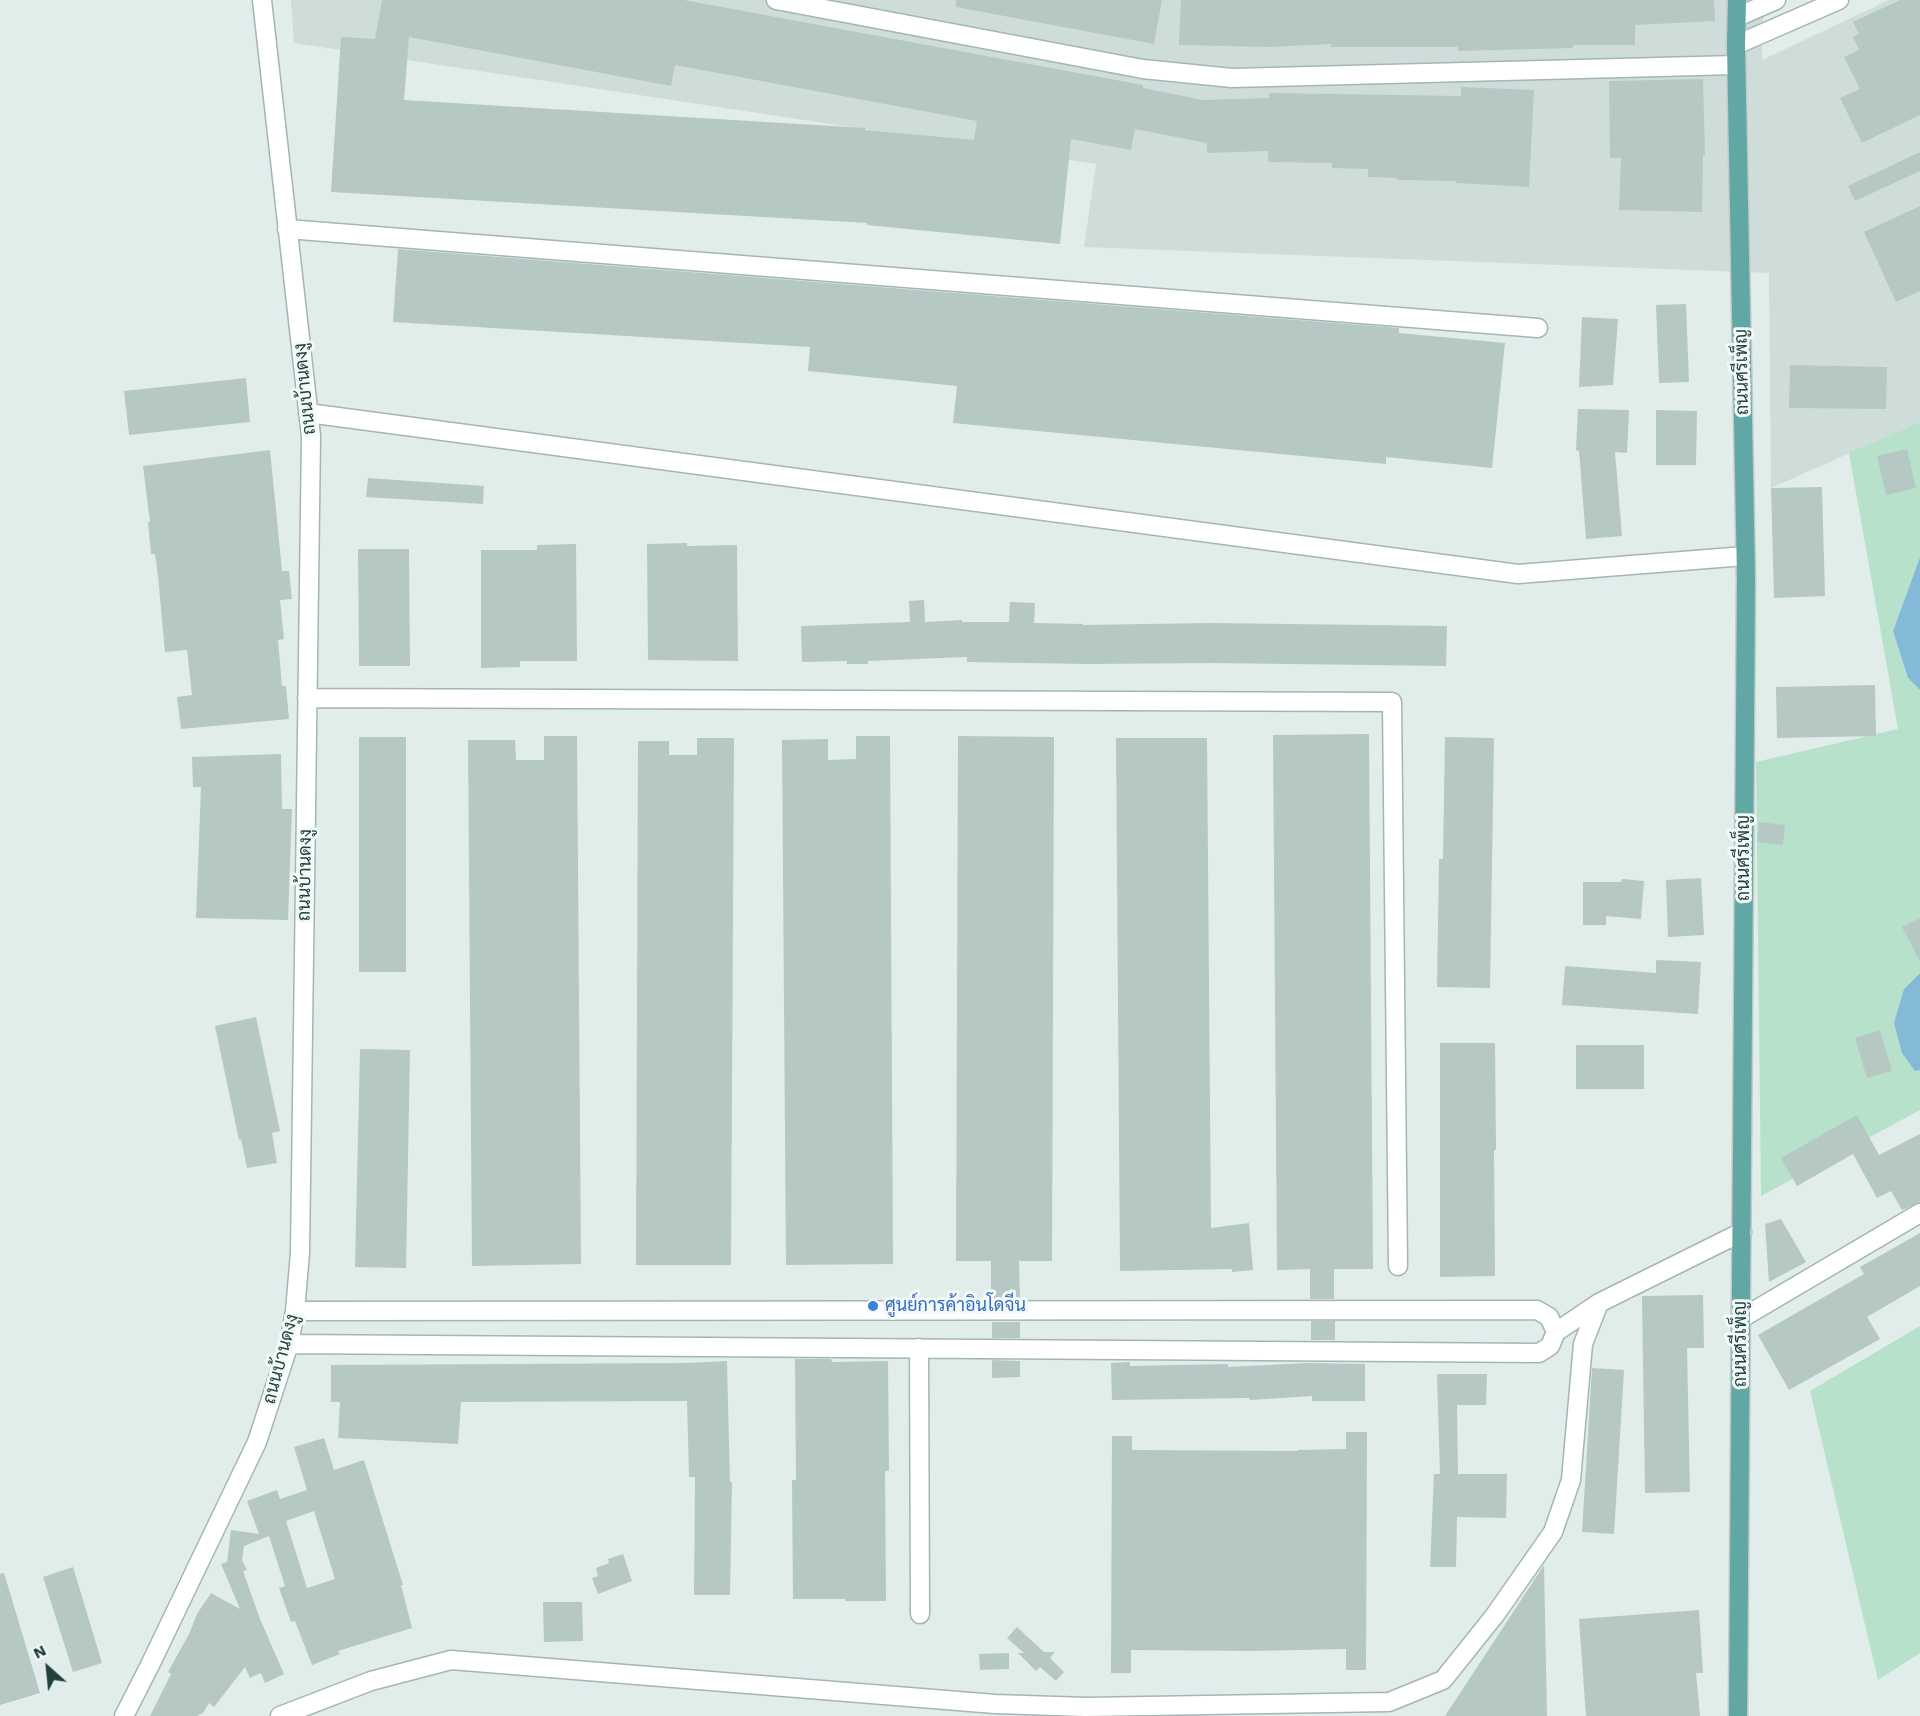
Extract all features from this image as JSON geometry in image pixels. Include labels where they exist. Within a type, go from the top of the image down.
[{"type":"main road","name":"ถนนศรีเพ็ญ","points":[[1737,8],[1736,66],[1745,556],[1738,1716]]},
{"type":"street","name":"ถนนบ้านดงงู","points":[[124,1716],[257,1442],[289,1344],[295,1311],[300,1246],[311,436],[262,0]]},
{"type":"street","points":[[776,0],[1143,69],[1232,78],[1736,66]]},
{"type":"street","points":[[1737,8],[1776,0]]},
{"type":"street","points":[[1736,45],[1839,0]]},
{"type":"street","points":[[287,230],[1538,328]]},
{"type":"street","points":[[308,413],[1518,574],[1745,556]]},
{"type":"street","points":[[307,698],[1392,702],[1398,1266]]},
{"type":"street","points":[[1742,1318],[1920,1214]]},
{"type":"street","points":[[289,1344],[1539,1353],[1550,1346],[1556,1332],[1599,1303],[1742,1232]]},
{"type":"street","points":[[280,1716],[371,1681],[452,1660],[1086,1712],[1390,1709],[1443,1680],[1495,1615],[1553,1532],[1571,1480],[1583,1344],[1599,1303]]},
{"type":"street","points":[[295,1311],[1537,1310],[1549,1317],[1556,1332]]},
{"type":"street","points":[[919,1348],[920,1614]]},
{"type":"shaded area","points":[[291,0],[1764,0],[1762,60],[1889,0],[1920,0],[1920,422],[1771,488],[1769,273],[1084,247],[1096,164],[294,43]]},
{"type":"green space","points":[[1920,422],[1920,557],[1893,631],[1908,678],[1920,690],[1920,973],[1904,989],[1915,1071],[1920,1070],[1920,1110],[1761,1196],[1756,762],[1898,729],[1849,453]]},
{"type":"green space","points":[[1920,1326],[1920,1653],[1878,1680],[1810,1391]]},
{"type":"water","points":[[1920,557],[1920,690],[1908,678],[1893,631]]},
{"type":"water","points":[[1920,973],[1920,1070],[1915,1071],[1902,1053],[1894,1023],[1904,989]]},
{"type":"building","points":[[382,0],[684,0],[1143,85],[1143,88],[1203,100],[1269,98],[1269,93],[1461,96],[1461,87],[1534,90],[1529,187],[1368,177],[1368,169],[1332,168],[1332,163],[1268,162],[1268,151],[1207,153],[1207,143],[1135,129],[1131,150],[1071,139],[1060,244],[867,225],[867,223],[331,192],[341,37],[375,39]],"holes":[[[409,37],[671,86],[675,65],[977,121],[974,140],[865,130],[865,128],[404,100]]]},
{"type":"building","points":[[956,0],[1162,0],[1154,44],[956,7]]},
{"type":"building","points":[[1181,0],[1714,0],[1715,21],[1635,25],[1635,45],[1573,45],[1573,48],[1458,51],[1458,47],[1331,47],[1331,44],[1270,47],[1179,45]]},
{"type":"building","points":[[1900,0],[1920,0],[1920,115],[1862,143],[1840,98],[1860,89],[1844,57],[1859,50],[1853,37],[1859,34],[1853,22]]},
{"type":"building","points":[[1703,79],[1705,155],[1703,155],[1702,212],[1619,210],[1621,158],[1610,158],[1609,81]]},
{"type":"building","points":[[1920,152],[1920,171],[1855,201],[1848,186]]},
{"type":"building","points":[[1920,206],[1920,291],[1896,302],[1864,232]]},
{"type":"building","points":[[398,249],[1399,328],[1399,333],[1505,343],[1492,468],[1386,457],[1386,464],[953,423],[957,386],[808,371],[810,347],[393,322]]},
{"type":"building","points":[[1686,304],[1689,382],[1659,383],[1656,305]]},
{"type":"building","points":[[1582,317],[1618,319],[1613,385],[1579,387]]},
{"type":"building","points":[[1790,365],[1887,367],[1886,409],[1789,408]]},
{"type":"building","points":[[246,378],[250,422],[129,435],[124,391]]},
{"type":"building","points":[[1578,409],[1629,410],[1627,453],[1615,452],[1622,536],[1586,539],[1579,451],[1576,450]]},
{"type":"building","points":[[1656,410],[1697,411],[1696,465],[1656,465]]},
{"type":"building","points":[[1907,449],[1916,488],[1886,495],[1877,456]]},
{"type":"building","points":[[270,450],[282,571],[289,571],[292,599],[280,600],[284,639],[278,640],[282,686],[286,686],[289,719],[181,729],[177,697],[192,695],[187,650],[165,652],[155,554],[151,554],[148,522],[150,522],[143,466]]},
{"type":"building","points":[[368,478],[484,486],[483,504],[366,497]]},
{"type":"building","points":[[1822,487],[1825,596],[1774,598],[1771,488]]},
{"type":"building","points":[[687,543],[687,546],[737,545],[738,661],[648,660],[647,544]]},
{"type":"building","points":[[576,544],[577,661],[520,661],[520,667],[481,668],[481,550],[537,550],[537,545]]},
{"type":"building","points":[[358,549],[409,549],[410,666],[359,666]]},
{"type":"building","points":[[924,600],[925,622],[962,620],[962,622],[1009,622],[1010,602],[1035,603],[1034,623],[1447,626],[1446,666],[967,662],[967,657],[868,661],[868,664],[847,664],[847,661],[802,662],[801,626],[910,622],[909,601]]},
{"type":"building","points":[[1875,685],[1876,736],[1777,738],[1776,687]]},
{"type":"building","points":[[1369,734],[1373,1269],[1334,1269],[1334,1299],[1310,1299],[1310,1269],[1277,1270],[1273,735]]},
{"type":"building","points":[[544,736],[577,736],[581,1264],[472,1266],[468,740],[515,740],[516,760],[544,760]]},
{"type":"building","points":[[856,736],[890,736],[893,1264],[786,1265],[782,740],[828,739],[828,760],[856,759]]},
{"type":"building","points":[[958,736],[1054,737],[1052,1261],[1019,1261],[1020,1299],[991,1299],[991,1261],[956,1261]]},
{"type":"building","points":[[359,737],[406,737],[406,972],[359,972]]},
{"type":"building","points":[[1445,737],[1494,738],[1490,988],[1437,987],[1439,859],[1443,859]]},
{"type":"building","points":[[697,738],[734,738],[731,1265],[636,1265],[638,741],[669,741],[669,755],[697,755]]},
{"type":"building","points":[[1116,738],[1207,738],[1211,1228],[1249,1223],[1253,1270],[1232,1272],[1232,1269],[1120,1271]]},
{"type":"building","points":[[281,754],[282,809],[292,809],[288,920],[196,918],[201,787],[193,787],[192,757]]},
{"type":"building","points":[[1759,822],[1785,825],[1783,845],[1757,842]]},
{"type":"building","points":[[1701,878],[1704,935],[1668,937],[1666,880]]},
{"type":"building","points":[[1622,879],[1644,881],[1641,919],[1606,916],[1606,925],[1583,925],[1583,882],[1621,882]]},
{"type":"building","points":[[1920,918],[1920,961],[1902,927]]},
{"type":"building","points":[[1656,960],[1701,962],[1698,1014],[1562,1005],[1565,966],[1656,973]]},
{"type":"building","points":[[256,1017],[280,1131],[272,1133],[277,1163],[247,1168],[215,1026]]},
{"type":"building","points":[[1880,1030],[1892,1071],[1867,1078],[1855,1038]]},
{"type":"building","points":[[1440,1043],[1495,1043],[1495,1276],[1440,1277]]},
{"type":"building","points":[[1576,1045],[1644,1045],[1644,1089],[1576,1089]]},
{"type":"building","points":[[360,1049],[410,1050],[406,1268],[355,1267]]},
{"type":"building","points":[[1857,1115],[1879,1155],[1920,1134],[1920,1202],[1902,1210],[1891,1191],[1877,1198],[1853,1154],[1797,1186],[1781,1158]]},
{"type":"building","points":[[1781,1219],[1806,1262],[1769,1282],[1765,1224]]},
{"type":"building","points":[[1920,1233],[1920,1286],[1867,1317],[1880,1339],[1789,1390],[1758,1335],[1864,1274],[1860,1267]]},
{"type":"building","points":[[1703,1295],[1704,1348],[1687,1348],[1690,1492],[1645,1493],[1642,1296]]},
{"type":"building","points":[[1311,1321],[1335,1321],[1335,1340],[1311,1340]]},
{"type":"building","points":[[992,1322],[1020,1322],[1020,1338],[992,1338]]},
{"type":"building","points":[[795,1359],[831,1359],[832,1362],[888,1361],[889,1471],[885,1471],[886,1601],[793,1599],[792,1480],[796,1480]]},
{"type":"building","points":[[992,1360],[1020,1361],[1020,1377],[992,1378]]},
{"type":"building","points":[[727,1361],[730,1482],[732,1482],[730,1595],[694,1595],[695,1477],[689,1477],[687,1401],[461,1402],[458,1444],[338,1438],[340,1402],[331,1402],[331,1365]]},
{"type":"building","points":[[1130,1362],[1130,1366],[1228,1364],[1228,1367],[1309,1363],[1365,1364],[1365,1401],[1312,1401],[1312,1396],[1250,1400],[1249,1398],[1112,1400],[1111,1363]]},
{"type":"building","points":[[1592,1368],[1624,1370],[1614,1534],[1582,1532]]},
{"type":"building","points":[[1437,1374],[1487,1374],[1486,1405],[1457,1405],[1458,1474],[1507,1474],[1506,1518],[1457,1517],[1456,1567],[1430,1567],[1434,1474],[1440,1474]]},
{"type":"building","points":[[1346,1432],[1367,1432],[1366,1670],[1346,1670],[1346,1649],[1131,1650],[1131,1673],[1111,1673],[1112,1436],[1132,1436],[1132,1450],[1298,1451],[1346,1449]]},
{"type":"building","points":[[324,1438],[334,1470],[364,1460],[403,1585],[401,1585],[412,1628],[338,1651],[340,1654],[312,1665],[295,1621],[291,1622],[279,1588],[285,1586],[269,1536],[244,1546],[242,1560],[247,1570],[243,1571],[260,1619],[284,1674],[265,1683],[261,1673],[250,1678],[245,1667],[214,1707],[209,1703],[203,1713],[197,1716],[150,1716],[171,1674],[168,1672],[197,1614],[211,1593],[240,1609],[221,1564],[227,1562],[231,1530],[259,1534],[247,1501],[277,1490],[280,1499],[307,1490],[294,1447]],"holes":[[[314,1511],[335,1579],[307,1588],[286,1521]]]},
{"type":"building","points":[[623,1554],[632,1581],[598,1594],[592,1578],[598,1576],[596,1568],[609,1563],[608,1559]]},
{"type":"building","points":[[1544,1565],[1547,1716],[1445,1716]]},
{"type":"building","points":[[73,1567],[102,1663],[73,1672],[43,1577]]},
{"type":"building","points":[[4,1573],[40,1693],[0,1705],[0,1574]]},
{"type":"building","points":[[543,1602],[582,1602],[583,1641],[544,1642]]},
{"type":"building","points":[[1699,1610],[1703,1673],[1696,1673],[1700,1716],[1586,1716],[1579,1619]]},
{"type":"building","points":[[1017,1627],[1044,1652],[1055,1652],[1050,1658],[1064,1672],[1056,1681],[1040,1667],[1036,1671],[1018,1653],[1024,1653],[1007,1638]]},
{"type":"building","points":[[1009,1653],[1009,1669],[980,1670],[979,1654]]},
{"type":"place","name":"ศูนย์การค้าอินโดจีน","points":[[873,1306]]}]
